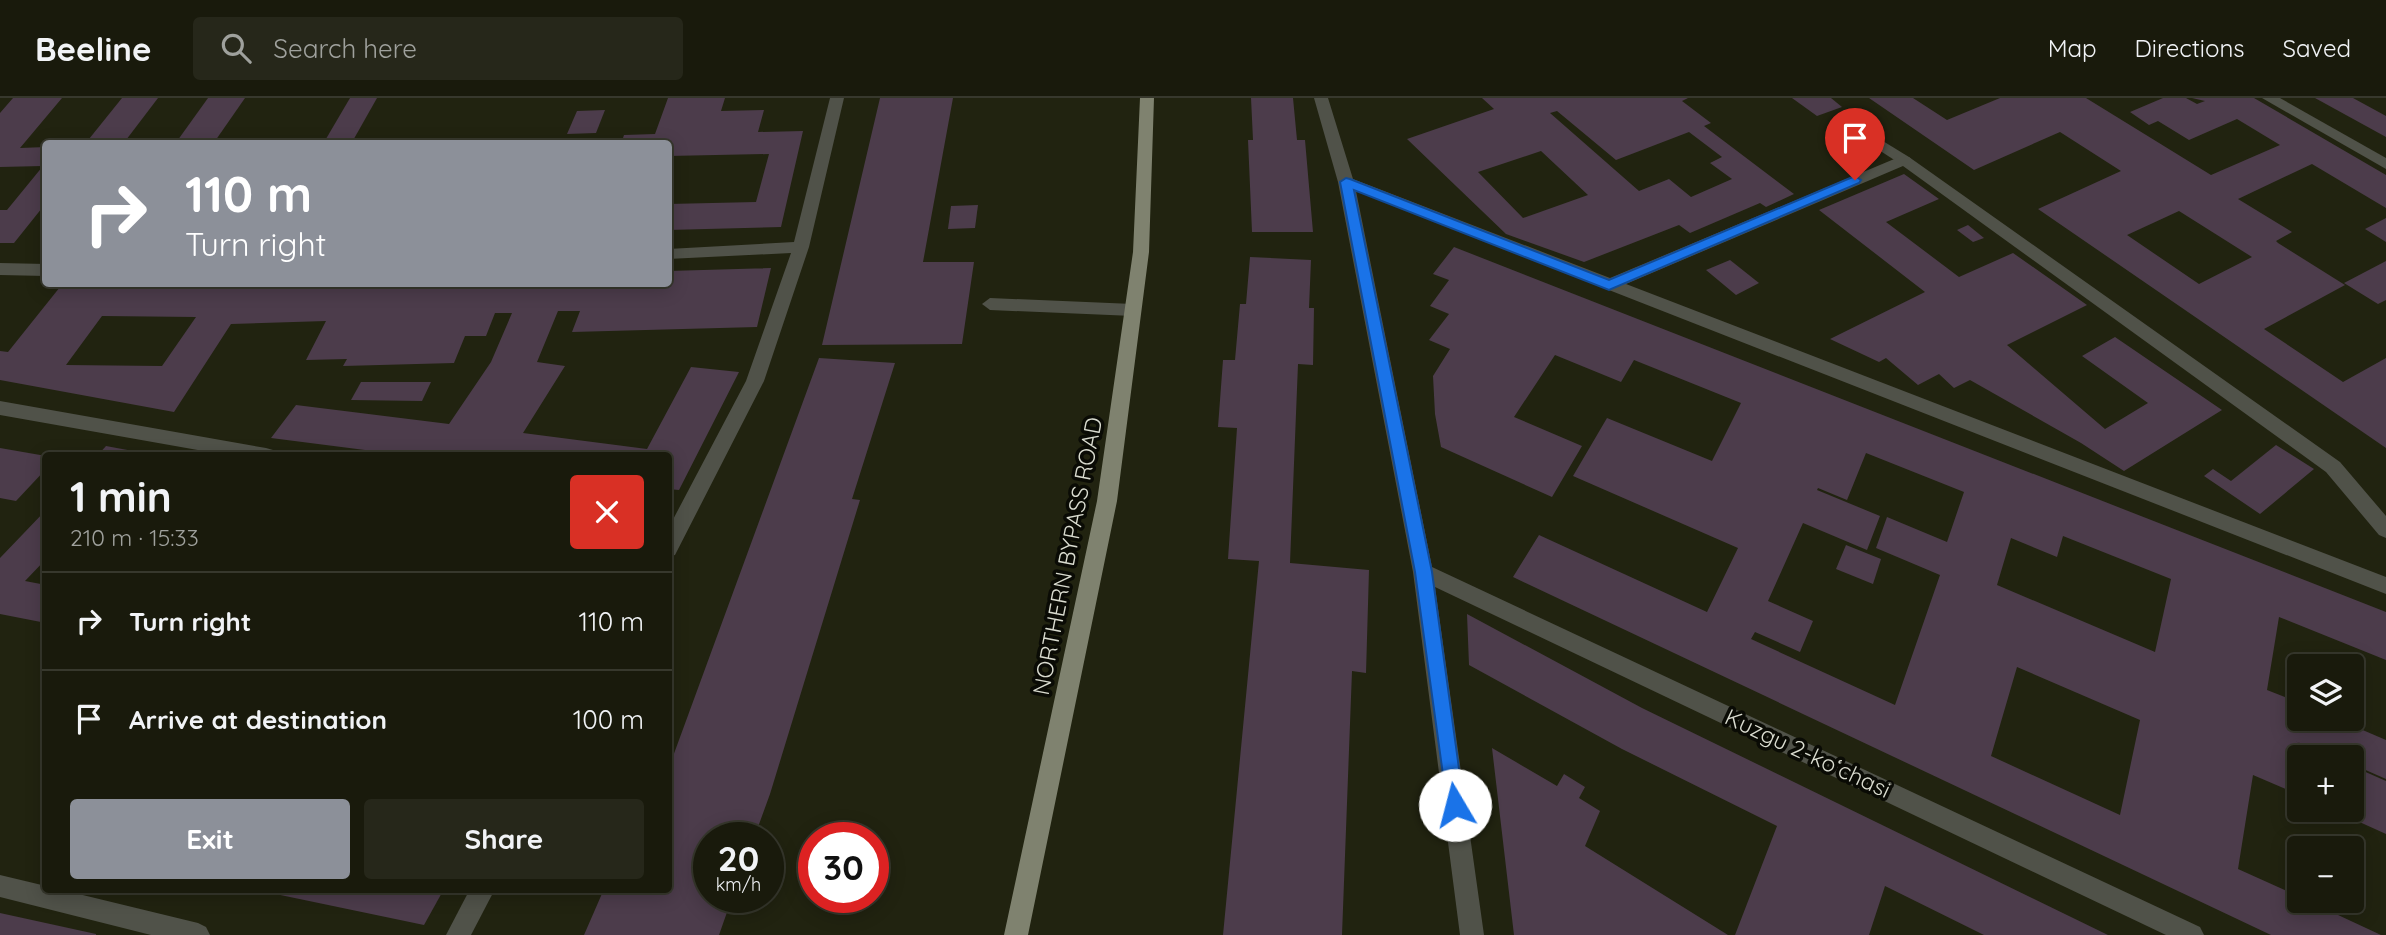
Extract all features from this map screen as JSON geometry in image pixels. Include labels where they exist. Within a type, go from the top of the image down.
[{"type":"main road","name":"NORTHERN BYPASS ROAD","points":[[1016,935],[1107,501],[1141,252],[1147,98]]},
{"type":"street","points":[[672,538],[755,381],[801,247],[838,98]]},
{"type":"street","points":[[1321,98],[1346,182],[1423,572],[1472,935]]},
{"type":"street","points":[[2269,98],[2386,164]]},
{"type":"street","points":[[1842,120],[1904,160],[2333,467],[2386,530]]},
{"type":"street","points":[[1609,285],[1904,160]]},
{"type":"street","points":[[1346,182],[2386,586]]},
{"type":"street","points":[[672,254],[801,247]]},
{"type":"street","points":[[0,269],[42,270]]},
{"type":"street","points":[[990,304],[1133,310]]},
{"type":"street","points":[[0,408],[249,452]]},
{"type":"street","name":"Kuzgu 2-koʻchasi","points":[[1423,572],[2192,935]]},
{"type":"street","points":[[0,886],[198,935]]},
{"type":"street","points":[[458,935],[481,893]]},
{"type":"building","points":[[13,98],[62,98],[20,148],[42,147],[42,166],[0,167],[0,113]]},
{"type":"building","points":[[122,98],[158,98],[126,140],[88,140]]},
{"type":"building","points":[[208,98],[245,98],[216,140],[178,140]]},
{"type":"building","points":[[350,98],[377,98],[353,140],[325,140]]},
{"type":"building","points":[[668,98],[725,98],[721,111],[764,110],[758,132],[803,131],[781,227],[672,230],[672,204],[756,202],[769,154],[672,156],[672,140],[622,140],[624,135],[655,134]]},
{"type":"building","points":[[880,98],[953,98],[923,262],[974,262],[962,344],[822,345]]},
{"type":"building","points":[[1251,98],[1293,98],[1297,140],[1305,140],[1313,232],[1252,232],[1248,140],[1253,140]]},
{"type":"building","points":[[1482,98],[1688,98],[1682,101],[1711,123],[1704,126],[1794,194],[1766,207],[1760,203],[1690,233],[1679,225],[1584,262],[1506,234],[1407,139],[1494,109]],"holes":[[[1557,111],[1616,160],[1689,132],[1722,157],[1710,163],[1732,179],[1691,197],[1669,179],[1639,191],[1550,113]],[[1541,151],[1588,195],[1523,218],[1478,172]]]},
{"type":"building","points":[[1792,98],[1831,98],[1842,107],[1817,116]]},
{"type":"building","points":[[1869,98],[1913,98],[1947,120],[2000,98],[2086,98],[2211,175],[2280,145],[2237,119],[2189,140],[2158,121],[2149,125],[2130,112],[2163,98],[2186,98],[2197,104],[2205,101],[2192,98],[2254,98],[2386,175],[2386,208],[2312,164],[2238,199],[2292,232],[2276,241],[2278,243],[2345,285],[2264,329],[2343,382],[2386,358],[2386,448],[2038,209],[2121,171],[2060,132],[1974,170]],"holes":[[[2179,211],[2252,257],[2199,284],[2127,235]]]},
{"type":"building","points":[[2315,98],[2353,98],[2386,116],[2386,137]]},
{"type":"building","points":[[605,110],[596,133],[567,134],[577,111]]},
{"type":"building","points":[[42,167],[42,208],[14,243],[0,243],[0,210],[7,210]]},
{"type":"building","points":[[1904,174],[1939,199],[1886,222],[1959,277],[2013,253],[2087,305],[2007,345],[2105,429],[2148,403],[2082,356],[2115,337],[2222,410],[2124,471],[2081,443],[1970,380],[1954,388],[1939,374],[1918,385],[1886,358],[1879,362],[1830,339],[1925,292],[1819,210]]},
{"type":"building","points":[[978,205],[975,228],[948,229],[951,206]]},
{"type":"building","points":[[2386,218],[2386,242],[2365,229]]},
{"type":"building","points":[[1968,225],[1984,238],[1973,242],[1957,230]]},
{"type":"building","points":[[1454,247],[2386,612],[2386,660],[2279,617],[2267,690],[2287,698],[2287,731],[2364,731],[2386,740],[2386,779],[2364,769],[2364,745],[2305,745],[2295,741],[2304,745],[2287,745],[2287,789],[2253,775],[2238,869],[2287,891],[2287,913],[2334,913],[2381,935],[2271,935],[1513,577],[1539,535],[1707,612],[1738,548],[1573,476],[1607,418],[1712,461],[1741,403],[1634,360],[1621,382],[1555,355],[1514,417],[1582,446],[1552,497],[1441,447],[1435,414],[1433,376],[1450,349],[1429,340],[1449,314],[1430,306],[1449,280],[1433,274]],"holes":[[[1866,453],[1964,492],[1947,542],[1887,517],[1876,548],[1940,575],[1895,705],[1751,639],[1755,632],[1800,652],[1813,621],[1768,601],[1803,523],[1867,550],[1880,516],[1817,490],[1818,488],[1847,500]],[[2063,536],[2171,579],[2155,652],[1997,585],[2011,538],[2057,557]],[[2017,667],[2140,720],[2120,815],[1991,756]]]},
{"type":"building","points":[[1250,257],[1311,260],[1309,308],[1314,308],[1313,365],[1298,364],[1290,563],[1369,570],[1366,673],[1352,671],[1342,935],[1223,935],[1259,561],[1228,559],[1237,428],[1218,427],[1223,360],[1235,360],[1240,304],[1246,304]]},
{"type":"building","points":[[1730,260],[1759,283],[1736,295],[1706,270]]},
{"type":"building","points":[[2386,261],[2386,300],[2378,304],[2344,283]]},
{"type":"building","points":[[771,268],[757,327],[572,332],[580,311],[558,311],[537,362],[565,366],[523,433],[647,449],[691,367],[739,372],[679,490],[672,489],[672,452],[381,452],[271,438],[296,405],[449,424],[491,362],[512,313],[495,313],[486,336],[465,336],[454,363],[343,366],[347,359],[306,360],[326,321],[231,324],[174,412],[0,380],[0,351],[8,352],[60,287],[672,287],[672,271]],"holes":[[[102,316],[196,317],[162,366],[66,365]]]},
{"type":"building","points":[[819,358],[895,363],[852,499],[860,500],[760,822],[693,822],[693,913],[727,913],[719,935],[584,935],[602,893],[672,893],[672,759]]},
{"type":"building","points":[[361,382],[431,382],[422,401],[351,400]]},
{"type":"building","points":[[2276,445],[2314,469],[2260,514],[2204,476],[2213,469],[2231,481]]},
{"type":"building","points":[[106,446],[138,452],[101,452]]},
{"type":"building","points":[[0,448],[42,455],[42,473],[16,501],[0,498]]},
{"type":"building","points":[[42,514],[42,563],[25,581],[42,584],[42,622],[0,614],[0,558]]},
{"type":"building","points":[[1846,545],[1881,559],[1873,584],[1836,569]]},
{"type":"building","points":[[1467,614],[1642,708],[2108,935],[1984,935],[1885,886],[1869,935],[1735,935],[1777,826],[1622,749],[1469,665]]},
{"type":"building","points":[[1492,748],[1557,786],[1564,774],[1585,787],[1579,798],[1600,811],[1585,846],[1728,935],[1514,935]]},
{"type":"building","points":[[2364,771],[2386,781],[2386,834],[2360,822],[2364,822]]},
{"type":"building","points":[[271,893],[442,893],[424,925]]},
{"type":"building","points":[[0,913],[96,934],[96,935],[0,935]]},
{"type":"route","points":[[1455,805],[1423,572],[1346,182],[1609,285],[1855,180]]}]
